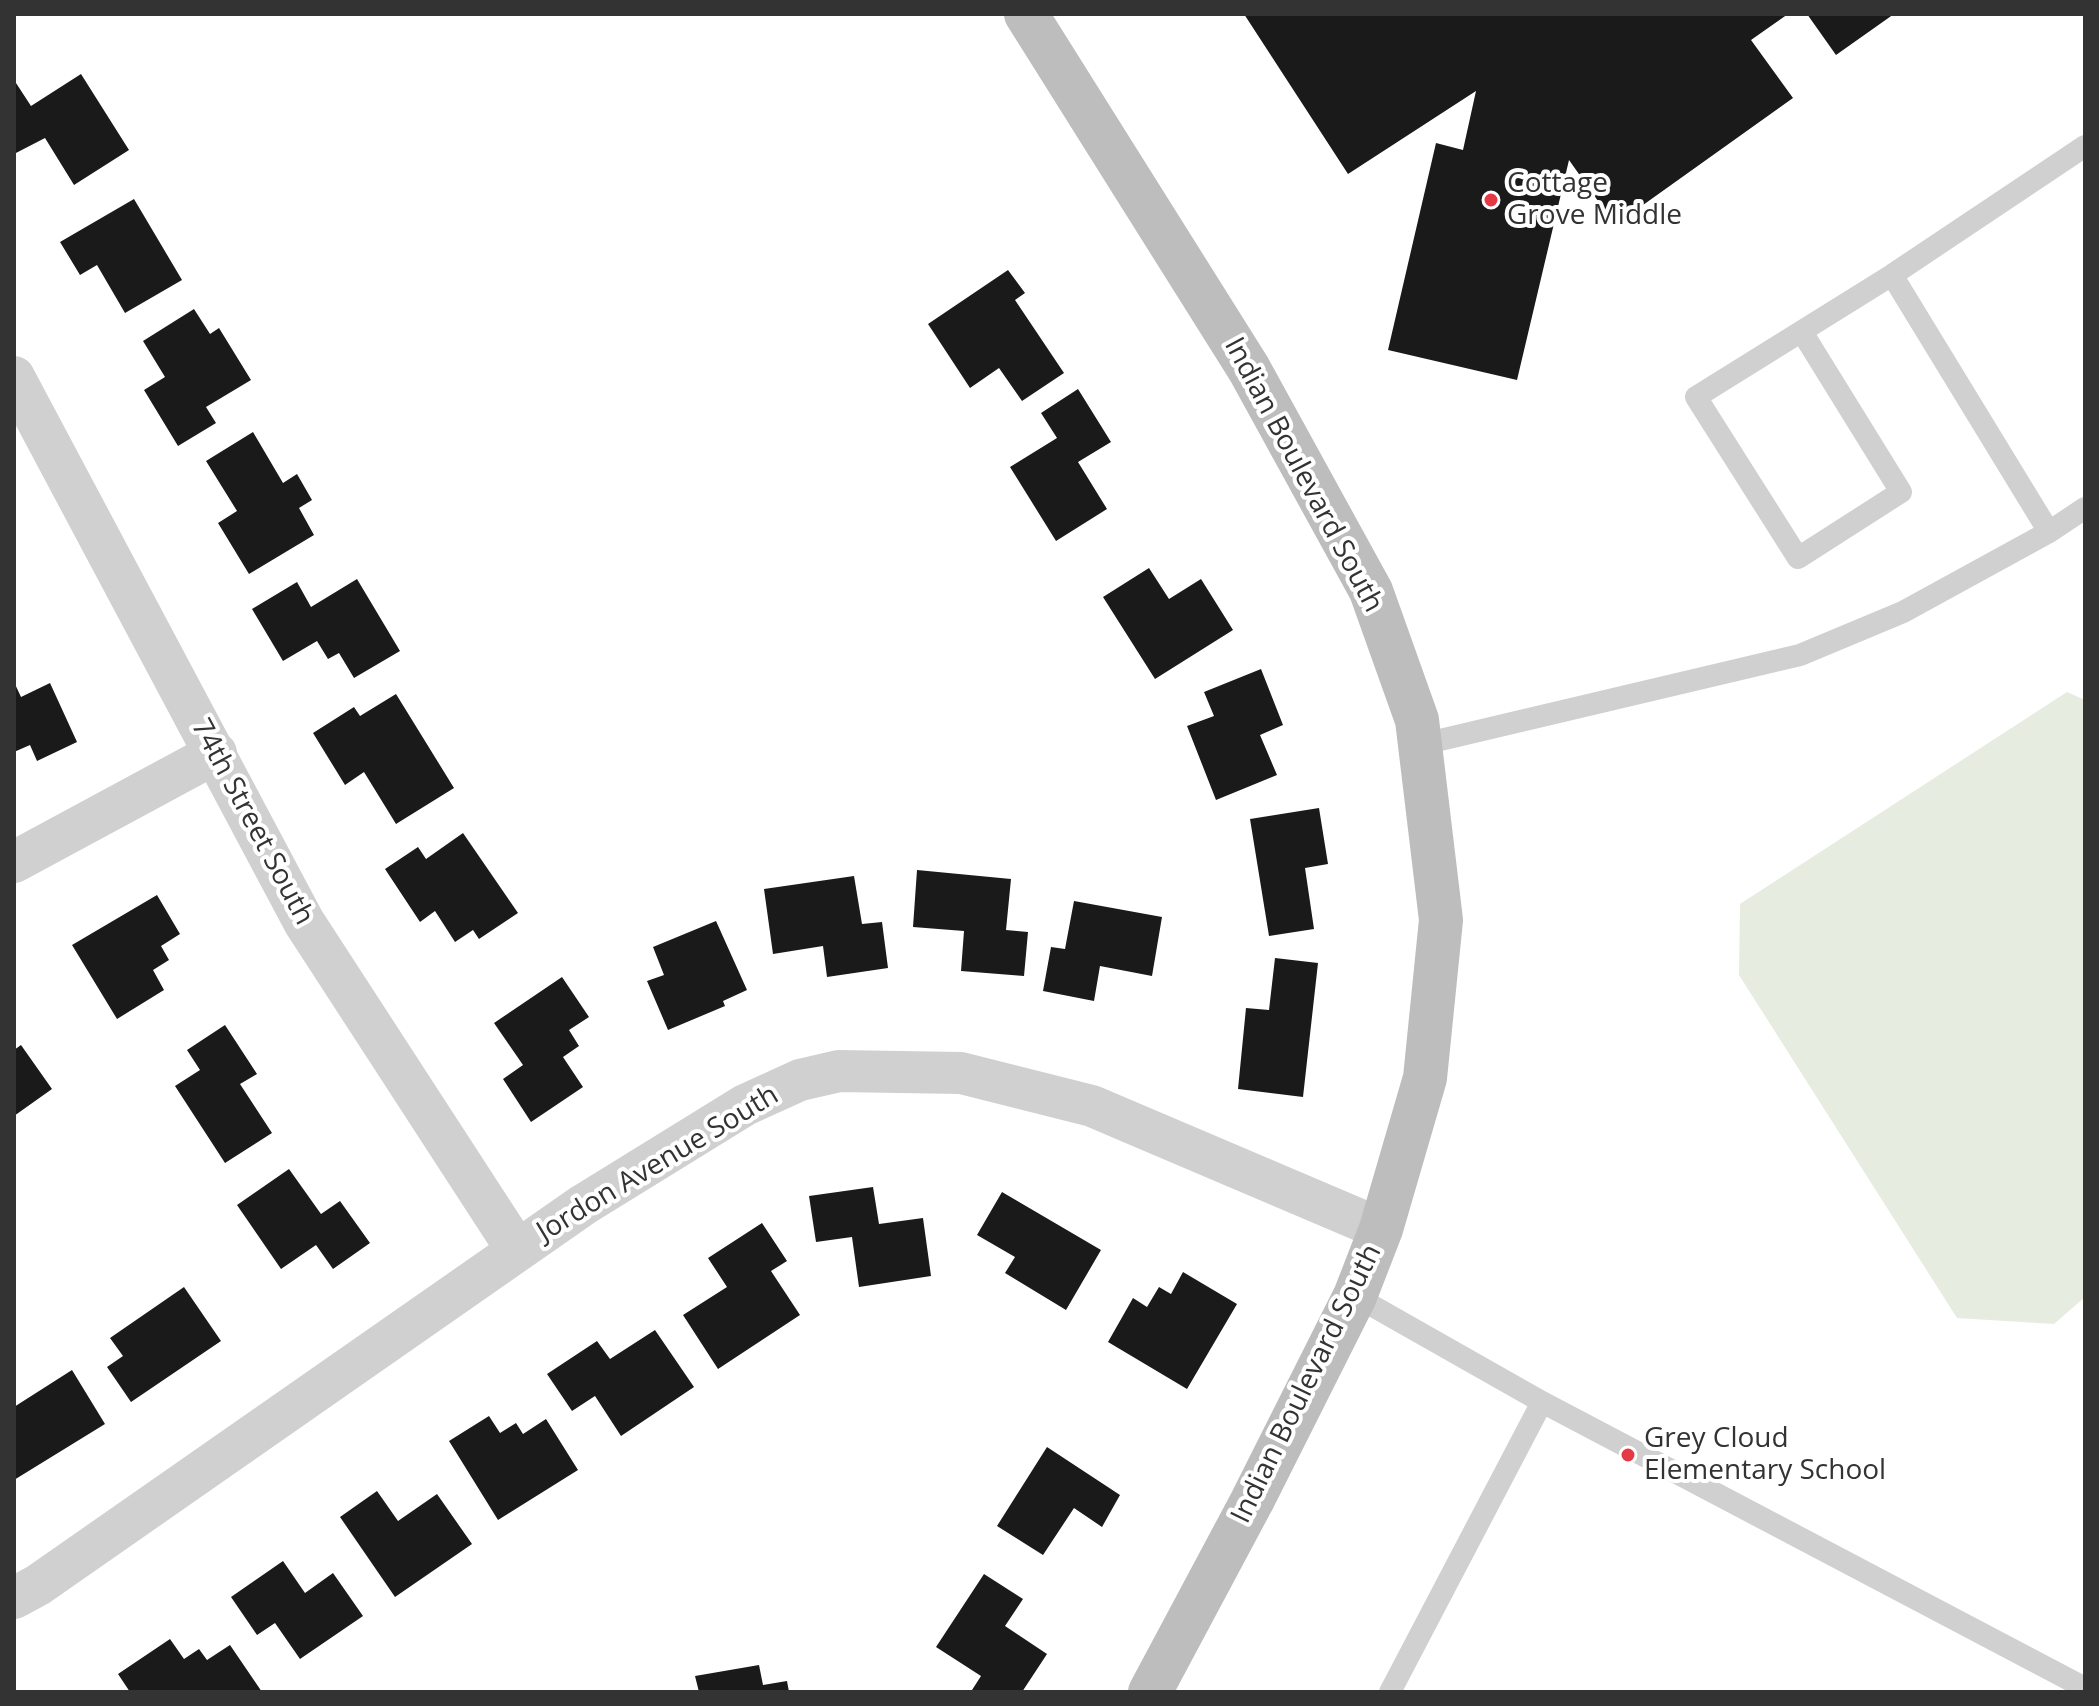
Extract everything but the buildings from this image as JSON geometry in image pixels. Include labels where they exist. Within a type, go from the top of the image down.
[{"type":"street","name":"Indian Boulevard South","points":[[1026,14],[1249,369],[1371,591],[1417,720],[1441,920],[1425,1078],[1381,1229],[1355,1296],[1252,1501],[1150,1692]]},
{"type":"street","name":"74th Street South","points":[[14,377],[304,922],[517,1250]]},
{"type":"street","points":[[14,862],[216,753]]},
{"type":"street","name":"Jordon Avenue South","points":[[14,1598],[38,1585],[583,1205],[745,1105],[800,1080],[839,1071],[961,1073],[1092,1106],[1381,1229]]},
{"type":"lane","points":[[1802,332],[1901,492],[1798,558],[1696,397],[1892,275],[2085,146]]},
{"type":"lane","points":[[1892,275],[2049,532]]},
{"type":"lane","points":[[1419,745],[1800,655],[1903,612],[2049,532],[2085,508]]},
{"type":"lane","points":[[1355,1296],[1542,1402],[2085,1688]]},
{"type":"lane","points":[[1390,1692],[1542,1402]]},
{"type":"shaded area","points":[[2067,692],[2085,700],[2085,1297],[2054,1324],[1957,1318],[1739,975],[1740,904]]},
{"type":"place","name":"Cottage Grove Middle","points":[[1491,200]]},
{"type":"place","name":"Grey Cloud Elementary School","points":[[1628,1455]]}]
